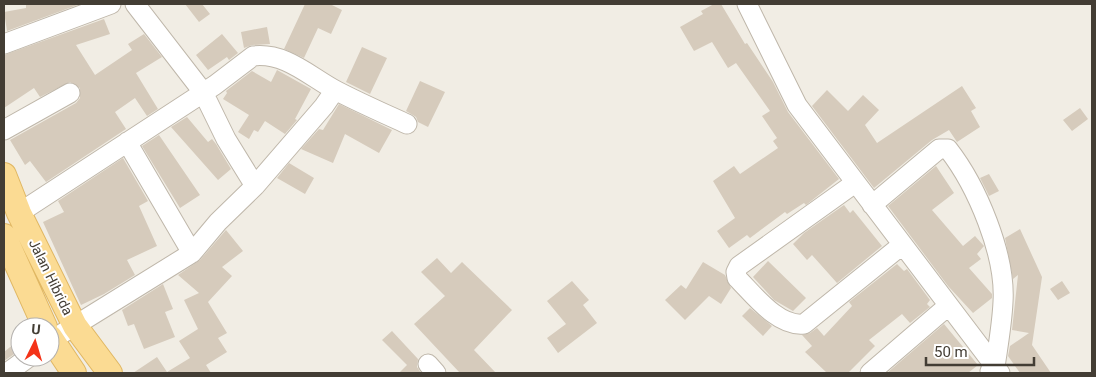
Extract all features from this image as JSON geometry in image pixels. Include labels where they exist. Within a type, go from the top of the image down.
[{"type":"main road","name":"Jalan Hibrida","points":[[4,175],[20,213],[75,326],[110,373]]},
{"type":"main road","points":[[4,236],[40,317]]},
{"type":"main road","points":[[60,352],[74,373]]},
{"type":"street","points":[[4,44],[111,4]]},
{"type":"street","points":[[135,4],[203,92],[226,139],[255,186]]},
{"type":"street","points":[[747,4],[796,105],[948,306],[994,371]]},
{"type":"street","points":[[20,213],[254,56],[276,57],[311,74],[335,90],[407,124]]},
{"type":"street","points":[[60,332],[75,326],[192,253],[218,222],[255,186],[324,106],[335,90]]},
{"type":"street","points":[[4,130],[70,93]]},
{"type":"street","points":[[127,142],[192,253]]},
{"type":"street","points":[[872,205],[939,149],[948,150],[962,167],[996,243],[1004,301],[994,371]]},
{"type":"street","points":[[855,183],[739,266],[736,272],[737,278],[783,319],[797,324],[804,324],[902,245]]},
{"type":"street","points":[[870,373],[948,306]]},
{"type":"building","points":[[36,4],[80,4],[7,31],[4,12]]},
{"type":"building","points":[[185,4],[202,4],[210,14],[199,22]]},
{"type":"building","points":[[305,4],[330,4],[342,10],[331,34],[318,28],[304,58],[284,49]]},
{"type":"building","points":[[714,4],[721,4],[745,44],[747,43],[773,82],[788,112],[839,179],[806,205],[804,203],[787,214],[785,212],[750,238],[747,235],[729,248],[717,231],[735,218],[713,181],[734,166],[740,174],[778,148],[773,141],[777,138],[762,116],[770,111],[736,63],[728,68],[712,42],[694,51],[680,27],[703,14],[701,11]]},
{"type":"building","points":[[104,19],[110,34],[76,45],[95,75],[132,50],[128,44],[144,34],[162,57],[136,73],[158,109],[147,116],[135,98],[115,112],[126,129],[46,182],[30,161],[25,165],[10,140],[76,103],[80,98],[80,88],[70,82],[40,97],[34,88],[4,108],[4,55]]},
{"type":"building","points":[[267,27],[270,44],[252,45],[244,48],[241,32]]},
{"type":"building","points":[[222,34],[238,53],[229,60],[227,57],[208,70],[196,55]]},
{"type":"building","points":[[362,47],[387,58],[370,94],[346,82]]},
{"type":"building","points":[[277,70],[311,89],[295,119],[297,120],[285,134],[265,121],[258,132],[254,130],[249,139],[238,132],[249,115],[223,99],[227,93],[226,91],[252,71],[271,82]]},
{"type":"building","points":[[420,81],[445,92],[428,127],[418,122],[416,117],[406,111]]},
{"type":"building","points":[[962,86],[976,108],[971,111],[980,127],[957,142],[949,130],[932,140],[874,188],[812,106],[827,90],[848,111],[863,95],[879,110],[865,125],[877,143]]},
{"type":"building","points":[[339,104],[392,130],[379,153],[345,134],[333,163],[301,149],[319,129],[323,130]]},
{"type":"building","points":[[1080,108],[1088,119],[1072,131],[1063,120]]},
{"type":"building","points":[[187,117],[208,142],[212,139],[231,169],[218,180],[171,127]]},
{"type":"building","points":[[159,135],[200,195],[180,208],[142,146]]},
{"type":"building","points":[[123,158],[148,201],[139,206],[157,246],[127,260],[135,275],[104,294],[81,305],[43,222],[64,212],[58,201]]},
{"type":"building","points":[[289,163],[314,178],[305,194],[277,178]]},
{"type":"building","points":[[936,166],[954,193],[932,210],[963,246],[975,236],[984,246],[977,254],[981,259],[969,268],[992,294],[992,298],[973,313],[948,286],[888,206]]},
{"type":"building","points":[[989,174],[999,191],[989,196],[980,178]]},
{"type":"building","points":[[844,205],[850,213],[853,210],[882,246],[837,283],[812,255],[807,260],[793,244],[804,233]]},
{"type":"building","points":[[1020,229],[1042,277],[1032,345],[1051,373],[1020,373],[1008,356],[1010,346],[1029,333],[1012,330],[1018,275],[1013,279],[1005,238]]},
{"type":"building","points":[[226,230],[243,251],[222,267],[232,276],[208,302],[227,333],[218,338],[227,352],[206,365],[211,373],[133,373],[157,357],[167,372],[190,358],[179,341],[198,329],[184,300],[199,293],[178,275],[200,260]]},
{"type":"building","points":[[437,258],[451,273],[462,262],[512,310],[474,350],[496,373],[460,373],[414,324],[445,296],[421,272]]},
{"type":"building","points":[[768,261],[806,298],[793,311],[774,300],[753,277]]},
{"type":"building","points":[[703,262],[725,275],[731,288],[721,304],[709,296],[685,320],[665,300],[681,285],[686,289]]},
{"type":"building","points":[[897,264],[904,271],[907,269],[930,300],[927,304],[930,307],[910,323],[902,314],[869,340],[875,346],[848,373],[827,373],[805,352],[812,346],[802,335],[810,333],[817,328],[824,336],[852,306],[849,302]]},
{"type":"building","points":[[572,281],[589,300],[583,305],[597,323],[558,353],[547,338],[566,324],[547,301]]},
{"type":"building","points":[[1062,281],[1070,293],[1058,300],[1050,289]]},
{"type":"building","points":[[163,284],[173,309],[165,312],[175,337],[144,349],[134,324],[128,326],[122,310]]},
{"type":"building","points":[[750,308],[772,326],[763,336],[742,316]]},
{"type":"building","points":[[944,324],[978,365],[968,373],[887,373]]},
{"type":"building","points":[[392,331],[418,359],[417,367],[421,373],[399,373],[407,365],[382,340]]},
{"type":"building","points":[[10,347],[10,357],[4,361],[4,352]]}]
